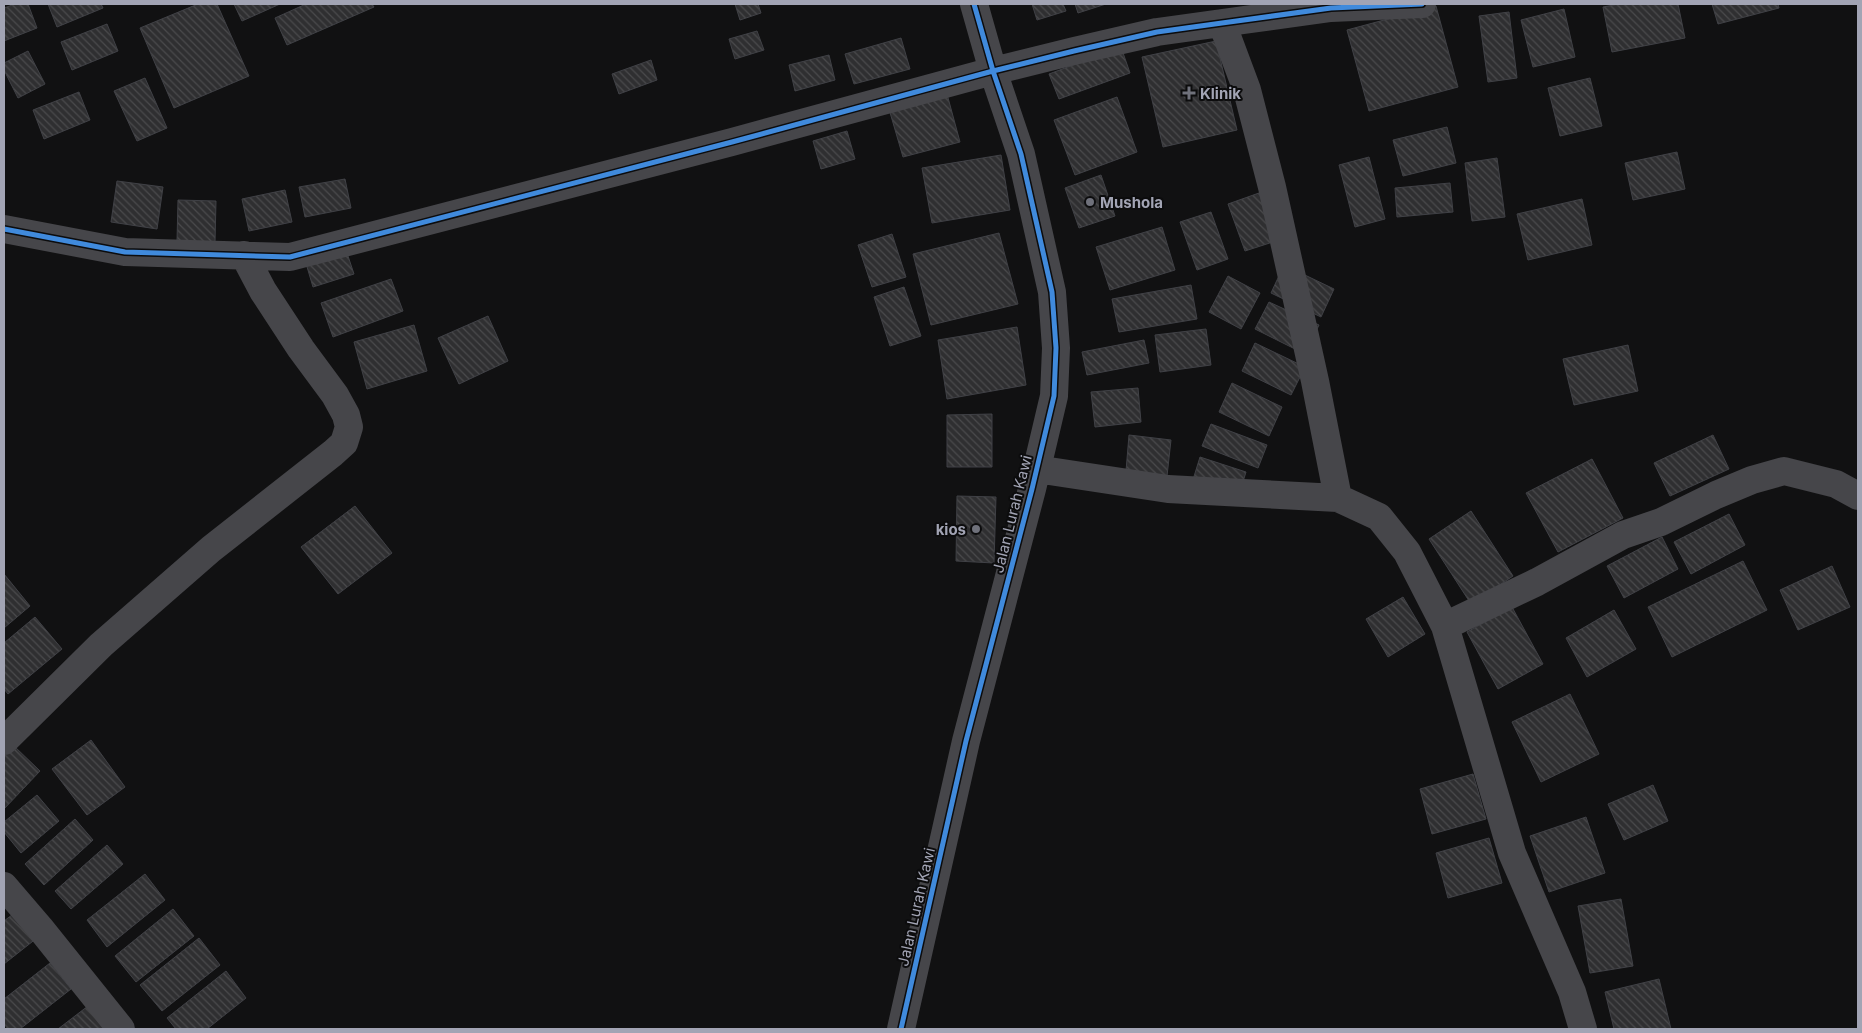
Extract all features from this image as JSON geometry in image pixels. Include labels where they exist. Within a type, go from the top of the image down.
[{"type":"street","name":"Jalan Lurah Kawi","points":[[901,1029],[966,741],[1032,489],[1054,396],[1056,348],[1052,292],[1021,154],[974,4]]},
{"type":"street","points":[[4,229],[126,252],[290,257],[732,142],[994,70],[1157,32],[1331,8],[1422,4]]},
{"type":"street","points":[[1222,23],[1246,90],[1268,169],[1315,381],[1338,498]]},
{"type":"street","points":[[4,741],[100,645],[210,549],[344,443],[349,427],[346,415],[335,395],[262,291],[244,255]]},
{"type":"street","points":[[1036,469],[1168,489],[1338,498],[1379,517],[1407,552],[1445,626],[1512,853],[1572,992],[1583,1029]]},
{"type":"street","points":[[1445,626],[1537,582],[1623,535],[1661,522],[1752,480],[1784,471],[1836,484],[1858,496]]},
{"type":"street","points":[[4,886],[121,1029]]},
{"type":"building","points":[[15,4],[28,4],[37,28],[4,41],[4,8]]},
{"type":"building","points":[[48,4],[101,4],[103,8],[57,27]]},
{"type":"building","points":[[198,4],[217,4],[249,76],[174,108],[140,28]]},
{"type":"building","points":[[234,4],[280,4],[242,21]]},
{"type":"building","points":[[306,4],[372,4],[374,7],[287,45],[275,18]]},
{"type":"building","points":[[735,4],[758,4],[761,13],[740,20]]},
{"type":"building","points":[[1032,4],[1063,4],[1066,11],[1037,20]]},
{"type":"building","points":[[1075,4],[1106,4],[1078,13]]},
{"type":"building","points":[[1619,4],[1678,4],[1685,38],[1612,52],[1603,7]]},
{"type":"building","points":[[1712,4],[1778,4],[1779,8],[1718,24]]},
{"type":"building","points":[[1436,6],[1458,87],[1369,111],[1347,30]]},
{"type":"building","points":[[1564,9],[1575,57],[1533,67],[1521,20]]},
{"type":"building","points":[[1509,12],[1517,78],[1488,82],[1479,16]]},
{"type":"building","points":[[107,24],[118,51],[72,70],[61,42]]},
{"type":"building","points":[[757,31],[764,50],[735,59],[729,39]]},
{"type":"building","points":[[901,38],[910,69],[854,84],[845,54]]},
{"type":"building","name":"Klinik","points":[[1216,41],[1237,130],[1163,147],[1142,57]]},
{"type":"building","points":[[1121,47],[1130,73],[1059,99],[1049,74]]},
{"type":"building","points":[[28,51],[45,84],[18,98],[4,70],[4,63]]},
{"type":"building","points":[[829,55],[835,80],[795,91],[789,65]]},
{"type":"building","points":[[651,60],[657,80],[619,94],[612,74]]},
{"type":"building","points":[[145,78],[167,128],[137,141],[114,91]]},
{"type":"building","points":[[1590,78],[1602,126],[1560,136],[1548,88]]},
{"type":"building","points":[[79,92],[90,120],[44,139],[33,110]]},
{"type":"building","points":[[947,94],[960,142],[903,157],[889,109]]},
{"type":"building","points":[[1117,97],[1137,152],[1075,175],[1054,120]]},
{"type":"building","points":[[1447,127],[1456,163],[1403,176],[1393,140]]},
{"type":"building","points":[[847,131],[855,159],[821,169],[813,141]]},
{"type":"building","points":[[1677,152],[1685,189],[1633,200],[1625,163]]},
{"type":"building","points":[[1001,155],[1010,210],[932,223],[922,168]]},
{"type":"building","points":[[1369,157],[1385,219],[1355,227],[1339,165]]},
{"type":"building","points":[[1497,158],[1505,217],[1472,221],[1465,163]]},
{"type":"building","name":"Mushola","points":[[1101,175],[1115,216],[1079,228],[1065,188]]},
{"type":"building","points":[[345,179],[351,208],[305,217],[299,187]]},
{"type":"building","points":[[117,181],[163,187],[157,229],[111,222]]},
{"type":"building","points":[[1450,183],[1453,212],[1397,217],[1395,188]]},
{"type":"building","points":[[285,190],[292,222],[249,231],[242,199]]},
{"type":"building","points":[[1259,193],[1276,241],[1245,251],[1228,204]]},
{"type":"building","points":[[1582,199],[1592,245],[1528,260],[1517,214]]},
{"type":"building","points":[[178,200],[216,201],[215,242],[177,241]]},
{"type":"building","points":[[1211,212],[1228,259],[1197,270],[1180,222]]},
{"type":"building","points":[[1162,227],[1175,270],[1110,290],[1096,247]]},
{"type":"building","points":[[999,233],[1018,304],[931,325],[913,254]]},
{"type":"building","points":[[892,234],[906,277],[872,287],[858,245]]},
{"type":"building","points":[[345,247],[354,274],[313,287],[305,260]]},
{"type":"building","points":[[1284,265],[1334,289],[1321,317],[1271,293]]},
{"type":"building","points":[[1228,276],[1260,293],[1241,329],[1209,312]]},
{"type":"building","points":[[391,279],[403,311],[333,337],[321,303]]},
{"type":"building","points":[[1191,285],[1197,319],[1119,332],[1112,299]]},
{"type":"building","points":[[904,287],[921,336],[890,346],[874,297]]},
{"type":"building","points":[[1269,302],[1319,325],[1305,354],[1255,329]]},
{"type":"building","points":[[488,316],[508,361],[459,384],[438,338]]},
{"type":"building","points":[[414,325],[427,371],[367,389],[354,342]]},
{"type":"building","points":[[1017,327],[1026,385],[947,399],[938,340]]},
{"type":"building","points":[[1206,329],[1211,365],[1160,372],[1155,335]]},
{"type":"building","points":[[1144,340],[1149,363],[1087,375],[1082,352]]},
{"type":"building","points":[[1255,343],[1305,367],[1291,395],[1242,371]]},
{"type":"building","points":[[1628,345],[1638,391],[1574,405],[1563,359]]},
{"type":"building","points":[[1232,383],[1282,407],[1269,436],[1219,412]]},
{"type":"building","points":[[1138,388],[1141,422],[1095,427],[1091,392]]},
{"type":"building","points":[[992,414],[992,467],[947,467],[947,415]]},
{"type":"building","points":[[1211,424],[1267,445],[1258,468],[1202,446]]},
{"type":"building","points":[[1129,435],[1171,440],[1167,476],[1126,471]]},
{"type":"building","points":[[1713,435],[1729,469],[1670,496],[1654,463]]},
{"type":"building","points":[[1200,457],[1246,472],[1238,498],[1192,483]]},
{"type":"building","points":[[1592,459],[1623,518],[1558,552],[1526,493]]},
{"type":"building","name":"kios","points":[[957,496],[996,497],[994,563],[956,561]]},
{"type":"building","points":[[355,506],[392,553],[338,594],[301,547]]},
{"type":"building","points":[[1471,511],[1513,576],[1471,604],[1429,539]]},
{"type":"building","points":[[1729,514],[1745,545],[1691,574],[1674,542]]},
{"type":"building","points":[[1662,537],[1678,569],[1624,598],[1607,566]]},
{"type":"building","points":[[1743,561],[1767,610],[1672,657],[1648,607]]},
{"type":"building","points":[[1832,566],[1850,607],[1798,630],[1780,590]]},
{"type":"building","points":[[4,574],[30,606],[4,628]]},
{"type":"building","points":[[1403,597],[1425,634],[1388,657],[1366,619]]},
{"type":"building","points":[[1512,607],[1543,664],[1498,689],[1467,632]]},
{"type":"building","points":[[1614,610],[1636,649],[1587,677],[1566,638]]},
{"type":"building","points":[[35,617],[62,649],[8,694],[4,689],[4,643]]},
{"type":"building","points":[[1570,694],[1599,754],[1541,782],[1512,722]]},
{"type":"building","points":[[91,740],[125,787],[87,815],[52,769]]},
{"type":"building","points":[[13,745],[40,771],[4,809],[4,755]]},
{"type":"building","points":[[1473,774],[1486,819],[1432,834],[1420,789]]},
{"type":"building","points":[[1653,785],[1668,821],[1624,840],[1608,804]]},
{"type":"building","points":[[37,795],[59,821],[21,853],[4,832],[4,822]]},
{"type":"building","points":[[1586,817],[1605,873],[1549,892],[1530,836]]},
{"type":"building","points":[[75,819],[93,840],[44,885],[25,864]]},
{"type":"building","points":[[1489,838],[1502,883],[1448,898],[1436,853]]},
{"type":"building","points":[[107,845],[123,864],[71,909],[55,891]]},
{"type":"building","points":[[145,874],[165,900],[107,947],[87,920]]},
{"type":"building","points":[[1621,899],[1633,966],[1590,973],[1578,906]]},
{"type":"building","points":[[21,908],[42,934],[4,964],[4,921]]},
{"type":"building","points":[[173,909],[194,936],[136,982],[115,956]]},
{"type":"building","points":[[199,938],[220,965],[162,1011],[140,985]]},
{"type":"building","points":[[50,963],[71,989],[20,1029],[8,1029],[4,1024],[4,999]]},
{"type":"building","points":[[226,971],[246,998],[207,1029],[176,1029],[167,1018]]},
{"type":"building","points":[[1659,979],[1671,1029],[1614,1029],[1605,992]]},
{"type":"building","points":[[88,1006],[106,1029],[58,1029]]},
{"type":"cycle path","points":[[901,1029],[966,741],[1032,489],[1054,396],[1056,348],[1052,292],[1021,154],[993,71],[974,4]]},
{"type":"cycle path","points":[[4,229],[125,252],[290,257],[732,142],[993,71],[1157,32],[1331,8],[1422,4]]},
{"type":"place","name":"Klinik","points":[[1189,93]]},
{"type":"place","name":"Mushola","points":[[1090,202]]},
{"type":"place","name":"kios","points":[[976,529]]}]
